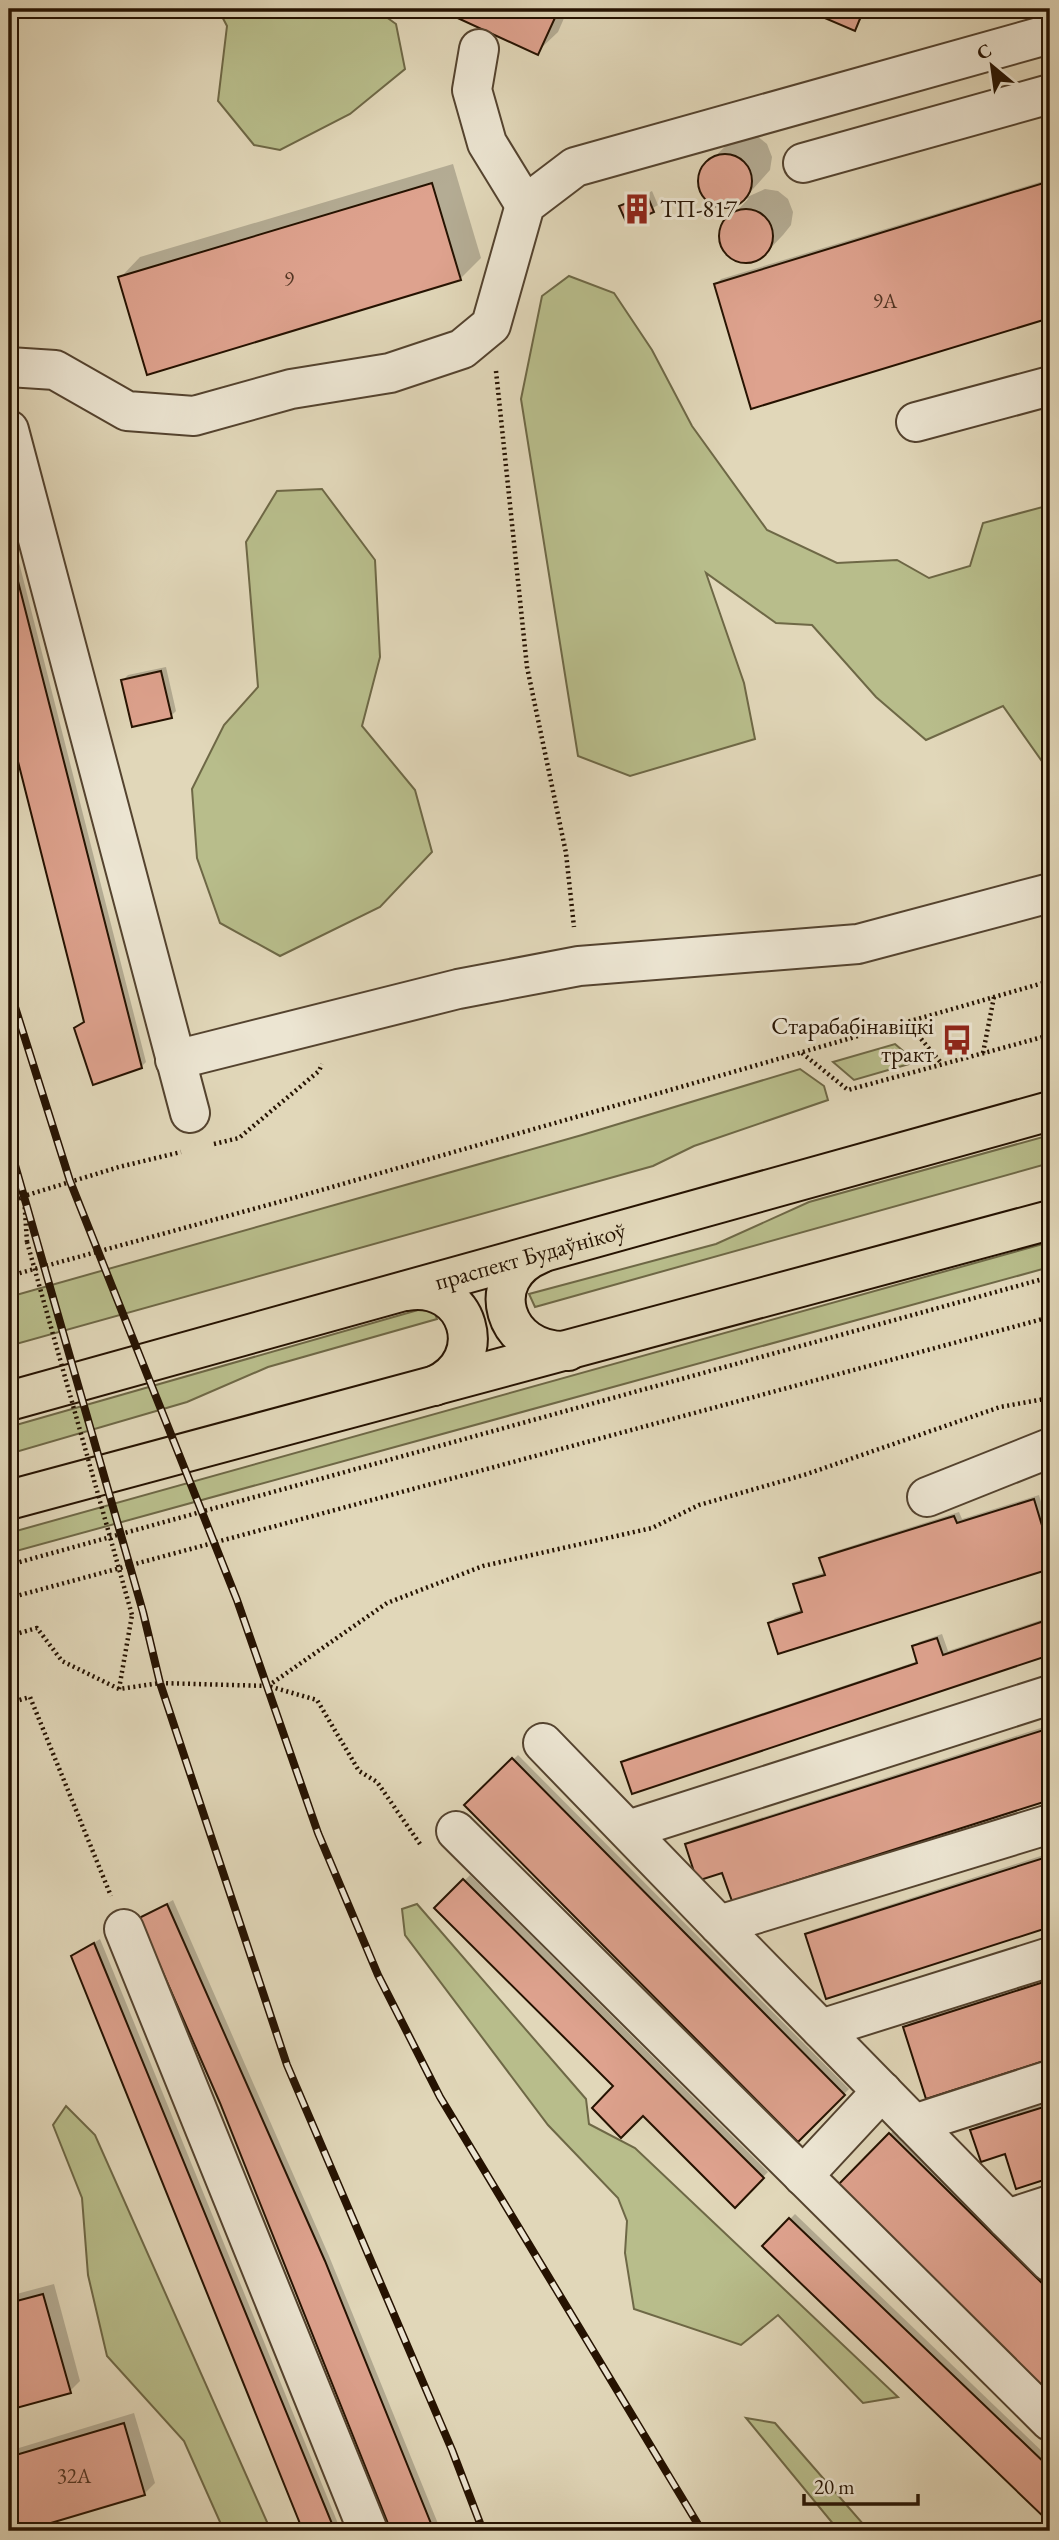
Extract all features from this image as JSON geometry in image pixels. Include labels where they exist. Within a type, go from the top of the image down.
[{"type":"main road","name":"праспект Будаўнікоў","points":[[9,1401],[1050,1111]]},
{"type":"main road","points":[[9,1500],[1050,1220]]},
{"type":"main road","points":[[545,1252],[524,1263],[510,1282],[506,1297],[507,1313],[523,1340],[537,1348],[568,1351]]},
{"type":"main road","points":[[402,1292],[418,1289],[434,1292],[460,1310],[467,1325],[467,1348],[458,1370],[447,1381],[432,1387]]},
{"type":"lane","points":[[9,366],[55,370],[127,411],[194,416],[291,389],[390,373],[462,349],[491,325],[525,205],[575,167],[1050,34]]},
{"type":"lane","points":[[479,50],[472,90],[487,143],[525,205]]},
{"type":"lane","points":[[803,163],[1050,94]]},
{"type":"lane","points":[[916,422],[1050,386]]},
{"type":"lane","points":[[9,430],[190,1113]]},
{"type":"lane","points":[[175,1060],[407,1001],[579,966],[858,944],[1050,893]]},
{"type":"lane","points":[[927,1497],[1050,1448]]},
{"type":"lane","points":[[628,1830],[1050,1695]]},
{"type":"lane","points":[[543,1743],[1050,2262]]},
{"type":"lane","points":[[719,1925],[1050,1824]]},
{"type":"lane","points":[[456,1831],[1050,2421]]},
{"type":"lane","points":[[124,1929],[368,2531]]},
{"type":"lane","points":[[821,2029],[1050,1957]]},
{"type":"lane","points":[[914,2124],[1050,2080]]},
{"type":"lane","points":[[803,2176],[882,2091]]},
{"type":"lane","points":[[1006,2219],[1050,2205]]},
{"type":"path","points":[[491,325],[527,667],[566,853],[579,966]]},
{"type":"path","points":[[9,1276],[298,1197],[1050,981]]},
{"type":"path","points":[[983,1053],[994,997]]},
{"type":"path","points":[[907,1022],[943,1064]]},
{"type":"path","points":[[802,1052],[848,1090],[1050,1035]]},
{"type":"path","points":[[9,1204],[24,1196]]},
{"type":"path","points":[[27,1242],[132,1615],[119,1689]]},
{"type":"path","points":[[9,1565],[1050,1277]]},
{"type":"path","points":[[9,1598],[1050,1317]]},
{"type":"path","points":[[268,1686],[387,1603],[483,1566],[652,1528],[699,1505],[807,1474],[1000,1407],[1050,1398]]},
{"type":"path","points":[[9,1636],[37,1628],[62,1661],[119,1689],[160,1683],[268,1686],[317,1700],[359,1771],[377,1782],[410,1834],[434,1859],[456,1831]]},
{"type":"path","points":[[9,1703],[30,1697],[124,1929]]},
{"type":"green space","points":[[218,9],[375,9],[396,24],[405,69],[350,114],[280,150],[254,145],[218,101],[227,26]]},
{"type":"green space","points":[[569,276],[614,293],[652,350],[692,426],[767,530],[837,563],[897,560],[929,578],[970,566],[983,523],[1050,505],[1050,768],[1046,767],[1003,706],[926,740],[876,697],[812,625],[776,623],[706,573],[744,683],[755,739],[630,776],[578,756],[521,399],[542,296]]},
{"type":"green space","points":[[322,489],[375,560],[380,657],[362,726],[415,790],[432,852],[380,907],[280,956],[220,923],[197,858],[192,789],[224,725],[258,687],[246,542],[277,491]]},
{"type":"green space","points":[[895,1044],[916,1062],[854,1080],[833,1062]]},
{"type":"green space","points":[[800,1069],[824,1086],[828,1100],[694,1146],[653,1166],[9,1346],[9,1297],[582,1135]]},
{"type":"green space","points":[[1050,1135],[1050,1163],[535,1307],[529,1294],[716,1244],[809,1202]]},
{"type":"green space","points":[[1050,1242],[1050,1267],[9,1553],[9,1533]]},
{"type":"green space","points":[[432,1306],[437,1319],[268,1367],[187,1402],[9,1454],[9,1427]]},
{"type":"green space","points":[[417,1904],[586,2099],[589,2124],[635,2148],[898,2397],[863,2403],[778,2315],[741,2345],[634,2309],[625,2253],[627,2221],[618,2198],[548,2125],[405,1935],[402,1909]]},
{"type":"green space","points":[[66,2106],[95,2135],[271,2531],[224,2531],[184,2441],[107,2356],[88,2275],[82,2198],[53,2125]]},
{"type":"green space","points":[[746,2418],[775,2423],[863,2524],[875,2531],[839,2531]]},
{"type":"building","points":[[454,9],[559,9],[538,55],[451,15]]},
{"type":"building","points":[[823,9],[864,9],[855,31],[820,16]]},
{"type":"building","points":[[725,154],[744,162],[752,181],[744,200],[725,208],[706,200],[698,181],[706,162]]},
{"type":"building","points":[[1050,181],[1050,318],[751,409],[714,284]]},
{"type":"building","points":[[432,183],[461,280],[147,375],[118,277]]},
{"type":"building","name":"ТП-817","points":[[647,195],[654,212],[627,224],[619,206]]},
{"type":"building","points":[[746,209],[765,217],[773,236],[765,255],[746,263],[727,255],[719,236],[727,217]]},
{"type":"building","points":[[9,546],[142,1068],[93,1085],[74,1028],[84,1022],[9,726]]},
{"type":"building","points":[[161,671],[172,718],[132,727],[121,680]]},
{"type":"building","points":[[1034,1499],[1050,1552],[1050,1569],[778,1654],[768,1623],[802,1612],[793,1584],[825,1575],[819,1558],[954,1516],[957,1523]]},
{"type":"building","points":[[1050,1619],[1050,1655],[632,1794],[621,1762],[917,1663],[912,1646],[937,1638],[943,1655]]},
{"type":"building","points":[[1050,1728],[1050,1800],[732,1901],[722,1873],[697,1881],[685,1844]]},
{"type":"building","points":[[512,1758],[845,2095],[798,2142],[464,1805]]},
{"type":"building","points":[[1050,1856],[1050,1927],[826,1999],[805,1934]]},
{"type":"building","points":[[463,1879],[764,2178],[735,2208],[643,2116],[621,2138],[592,2108],[613,2086],[434,1908]]},
{"type":"building","points":[[167,1904],[325,2261],[434,2531],[391,2531],[220,2103],[139,1918]]},
{"type":"building","points":[[94,1943],[335,2531],[303,2531],[71,1956]]},
{"type":"building","points":[[1050,1980],[1050,2059],[926,2099],[903,2027]]},
{"type":"building","points":[[1050,2105],[1050,2178],[1016,2189],[1005,2154],[981,2162],[970,2130]]},
{"type":"building","points":[[889,2133],[1050,2291],[1050,2397],[836,2187]]},
{"type":"building","points":[[789,2218],[1050,2468],[1050,2523],[762,2246]]},
{"type":"building","points":[[43,2294],[71,2393],[9,2410],[9,2303]]},
{"type":"building","points":[[124,2423],[145,2495],[24,2531],[11,2531],[9,2457]]},
{"type":"railway","points":[[9,988],[70,1181],[237,1600],[318,1833],[378,1975],[440,2097],[702,2531]]},
{"type":"railway","points":[[9,1144],[143,1612],[160,1683],[287,2065],[452,2450],[483,2531]]},
{"type":"place","name":"ТП-817","points":[[637,209]]},
{"type":"place","name":"Старабабінавіцкі тракт","points":[[957,1040]]}]
